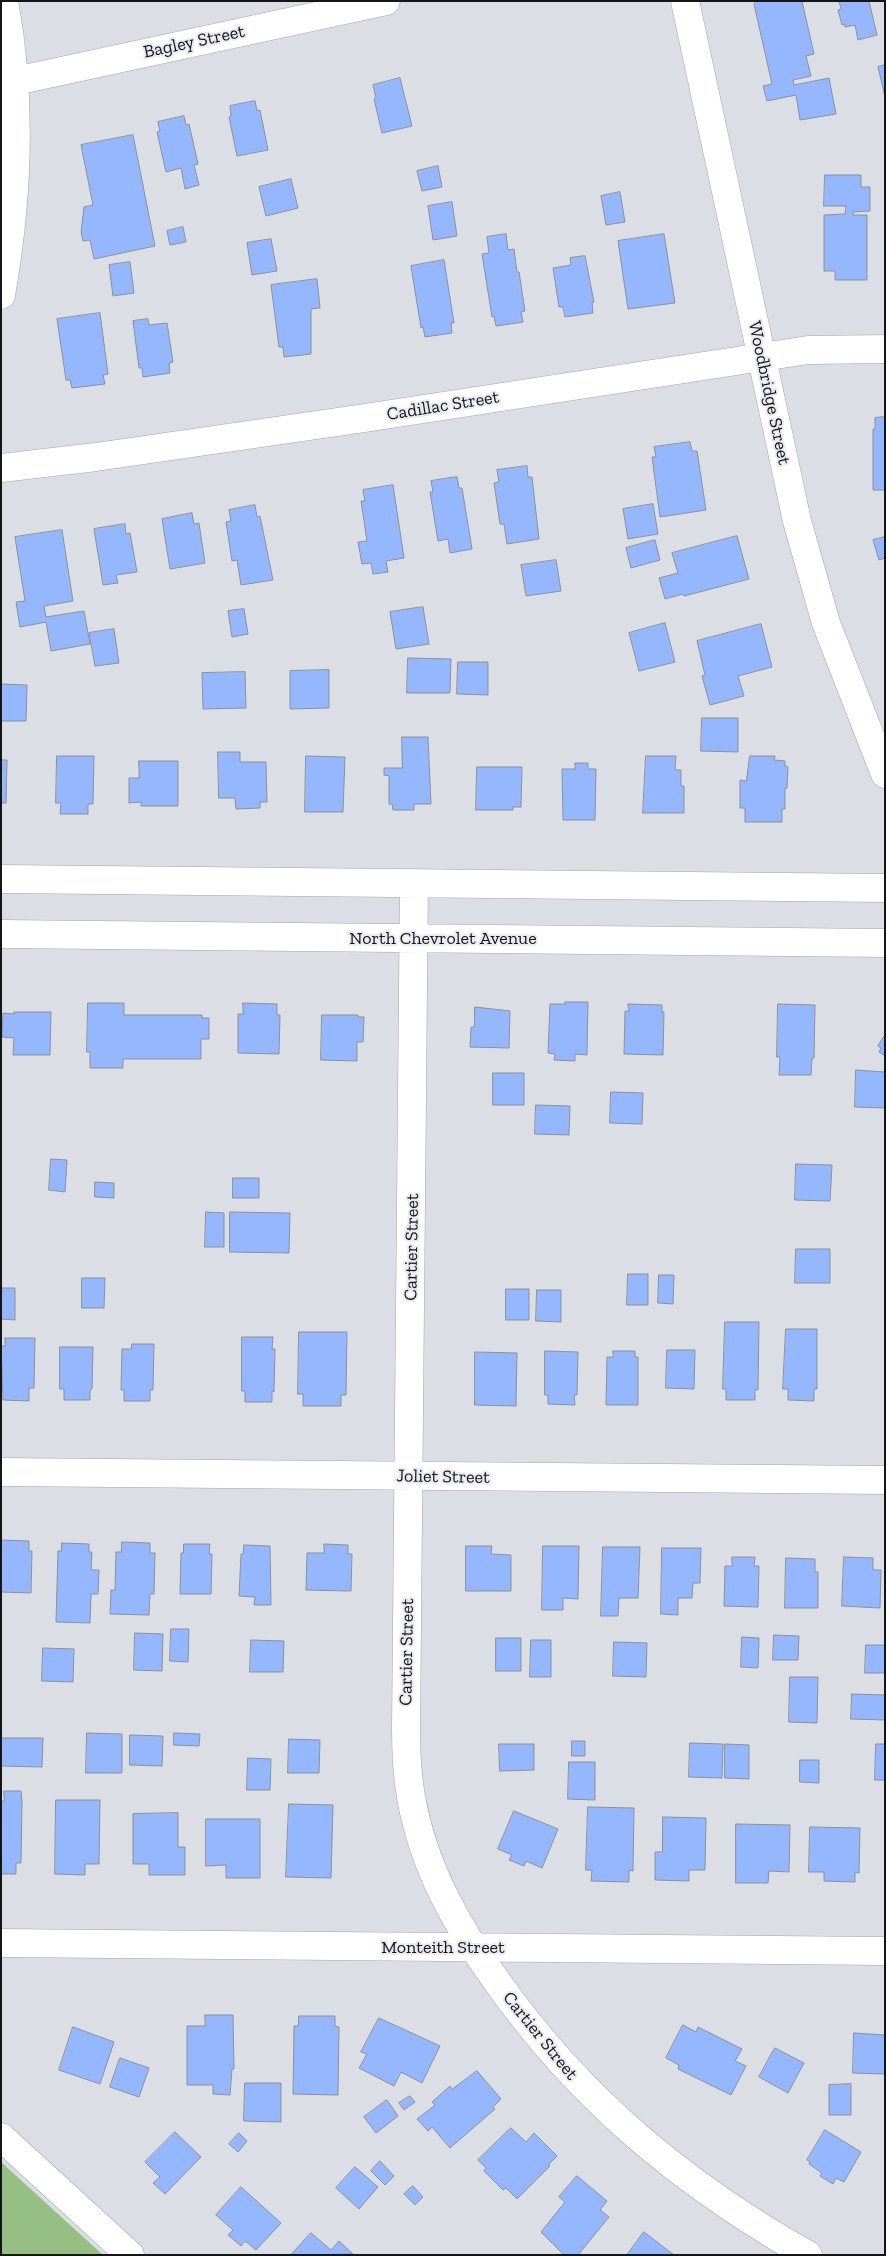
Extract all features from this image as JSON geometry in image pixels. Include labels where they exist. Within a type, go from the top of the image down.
[{"type":"street","points":[[1,295],[8,259],[14,193],[4,1]]},
{"type":"street","name":"Bagley Street","points":[[7,82],[386,1]]},
{"type":"street","name":"Woodbridge Street","points":[[685,1],[761,358],[806,556],[838,656],[885,774]]},
{"type":"street","name":"Cadillac Street","points":[[1,468],[96,457],[823,349],[885,349]]},
{"type":"street","points":[[1,879],[885,888]]},
{"type":"street","name":"Cartier Street","points":[[414,883],[406,1729],[408,1779],[414,1813],[429,1861],[451,1910],[472,1948],[552,2054],[606,2109],[661,2156],[721,2202],[808,2255]]},
{"type":"street","name":"North Chevrolet Avenue","points":[[1,934],[885,943]]},
{"type":"street","name":"Joliet Street","points":[[1,1472],[885,1480]]},
{"type":"street","name":"Monteith Street","points":[[1,1943],[885,1951]]},
{"type":"street","points":[[1,2137],[130,2255]]},
{"type":"green space","points":[[1,2162],[103,2255],[1,2255]]},
{"type":"building","points":[[757,1],[802,1],[814,54],[806,56],[811,76],[793,80],[794,85],[829,78],[836,114],[800,120],[796,95],[767,101],[763,86],[772,84],[754,4]]},
{"type":"building","points":[[839,1],[869,1],[877,35],[858,40],[855,25],[845,27],[845,24],[842,25],[838,10],[841,9]]},
{"type":"building","points":[[885,65],[885,97],[878,67]]},
{"type":"building","points":[[400,78],[412,126],[382,133],[374,99],[376,98],[373,85]]},
{"type":"building","points":[[255,101],[257,111],[260,110],[268,150],[237,156],[229,117],[231,116],[230,106]]},
{"type":"building","points":[[184,116],[186,125],[189,124],[198,164],[194,165],[199,185],[185,189],[181,168],[166,172],[157,132],[160,131],[158,122]]},
{"type":"building","points":[[133,135],[155,246],[94,259],[90,240],[83,241],[81,232],[84,207],[93,205],[81,145]]},
{"type":"building","points":[[438,166],[442,187],[422,191],[417,171]]},
{"type":"building","points":[[825,175],[861,175],[861,187],[870,187],[870,211],[853,212],[853,215],[867,215],[867,280],[835,280],[835,271],[824,271],[824,215],[845,214],[846,206],[824,206]]},
{"type":"building","points":[[291,179],[298,208],[266,216],[259,187]]},
{"type":"building","points":[[620,192],[625,222],[606,225],[601,196]]},
{"type":"building","points":[[452,202],[457,236],[433,240],[428,206]]},
{"type":"building","points":[[183,227],[186,242],[170,245],[167,231]]},
{"type":"building","points":[[506,234],[508,250],[514,249],[525,311],[521,312],[523,322],[496,326],[494,316],[492,317],[482,254],[489,253],[487,237]]},
{"type":"building","points":[[664,234],[675,303],[628,309],[618,241]]},
{"type":"building","points":[[271,239],[277,271],[252,275],[247,243]]},
{"type":"building","points":[[585,256],[594,302],[592,302],[593,313],[565,317],[563,307],[559,307],[553,268],[571,265],[570,258]]},
{"type":"building","points":[[444,260],[454,323],[451,323],[452,333],[425,337],[423,327],[421,328],[411,266]]},
{"type":"building","points":[[130,262],[134,293],[113,296],[109,265]]},
{"type":"building","points":[[317,279],[320,308],[311,309],[311,354],[284,357],[283,347],[279,347],[271,285]]},
{"type":"building","points":[[100,313],[108,374],[103,375],[105,384],[72,388],[70,380],[66,380],[57,319]]},
{"type":"building","points":[[148,319],[149,325],[167,323],[173,362],[169,363],[170,373],[143,377],[142,368],[139,368],[133,321]]},
{"type":"building","points":[[885,417],[885,490],[873,490],[873,429],[875,429],[875,418]]},
{"type":"building","points":[[690,442],[692,451],[697,451],[706,510],[660,517],[652,457],[656,457],[654,447]]},
{"type":"building","points":[[527,466],[528,477],[532,477],[539,539],[507,544],[504,524],[500,524],[494,483],[499,482],[497,470]]},
{"type":"building","points":[[457,477],[459,488],[462,488],[472,549],[450,553],[448,539],[438,541],[430,492],[433,492],[431,481]]},
{"type":"building","points":[[393,485],[404,558],[386,561],[388,572],[373,574],[371,563],[362,564],[358,542],[367,541],[361,501],[365,501],[363,490]]},
{"type":"building","points":[[653,504],[658,534],[628,539],[623,509]]},
{"type":"building","points":[[255,505],[257,517],[260,516],[273,580],[241,585],[237,560],[232,561],[226,522],[231,521],[229,510]]},
{"type":"building","points":[[192,513],[194,524],[199,523],[205,563],[170,569],[162,519]]},
{"type":"building","points":[[125,524],[126,534],[130,533],[137,572],[116,575],[118,583],[103,585],[94,529]]},
{"type":"building","points":[[62,530],[73,601],[44,606],[46,617],[84,611],[90,644],[51,651],[46,622],[20,627],[16,602],[25,601],[15,537]]},
{"type":"building","points":[[737,536],[749,579],[665,599],[659,578],[678,573],[672,553]]},
{"type":"building","points":[[885,537],[885,558],[879,560],[873,540]]},
{"type":"building","points":[[655,540],[660,560],[631,568],[626,548]]},
{"type":"building","points":[[556,560],[561,591],[526,596],[521,565]]},
{"type":"building","points":[[423,607],[429,644],[396,649],[390,612]]},
{"type":"building","points":[[244,609],[248,634],[232,637],[228,611]]},
{"type":"building","points":[[665,623],[675,662],[639,671],[629,633]]},
{"type":"building","points":[[761,624],[772,667],[738,676],[744,696],[710,705],[702,676],[705,675],[697,641]]},
{"type":"building","points":[[114,629],[119,663],[95,666],[89,633]]},
{"type":"building","points":[[408,658],[451,659],[450,693],[407,693]]},
{"type":"building","points":[[458,662],[488,662],[488,695],[457,694]]},
{"type":"building","points":[[329,670],[329,708],[290,709],[290,671]]},
{"type":"building","points":[[245,672],[246,708],[203,709],[202,673]]},
{"type":"building","points":[[1,684],[27,685],[26,721],[1,721]]},
{"type":"building","points":[[702,718],[738,718],[738,752],[701,751]]},
{"type":"building","points":[[402,737],[428,737],[431,804],[414,804],[414,810],[393,810],[392,804],[389,804],[389,776],[384,775],[384,768],[402,768]]},
{"type":"building","points":[[218,752],[240,752],[240,762],[266,762],[267,802],[260,802],[260,808],[236,809],[235,798],[219,798]]},
{"type":"building","points":[[1,755],[2,760],[7,760],[6,803],[1,803]]},
{"type":"building","points":[[57,756],[94,756],[93,804],[88,804],[88,814],[60,814],[61,803],[56,803]]},
{"type":"building","points":[[306,756],[345,757],[343,812],[305,812]]},
{"type":"building","points":[[646,756],[676,756],[675,770],[681,770],[681,786],[684,786],[684,813],[643,813]]},
{"type":"building","points":[[750,756],[775,756],[774,760],[785,761],[785,766],[788,767],[785,809],[782,809],[782,822],[745,822],[745,808],[740,808],[740,780],[746,781]]},
{"type":"building","points":[[139,761],[178,761],[178,806],[141,806],[141,802],[129,803],[129,778],[139,778]]},
{"type":"building","points":[[575,763],[588,763],[588,769],[596,769],[595,820],[563,820],[562,769],[575,769]]},
{"type":"building","points":[[477,767],[522,767],[521,807],[513,807],[513,810],[476,810]]},
{"type":"building","points":[[565,1002],[588,1002],[587,1055],[575,1054],[575,1061],[554,1060],[555,1054],[548,1053],[550,1004],[565,1004]]},
{"type":"building","points":[[88,1003],[124,1003],[124,1015],[202,1015],[202,1018],[209,1018],[209,1039],[201,1039],[201,1059],[123,1059],[123,1068],[90,1068],[90,1052],[87,1052]]},
{"type":"building","points":[[243,1003],[277,1004],[277,1015],[280,1015],[279,1054],[238,1053],[238,1014],[243,1014]]},
{"type":"building","points":[[628,1004],[662,1005],[662,1012],[664,1012],[663,1055],[624,1054],[625,1011],[629,1011]]},
{"type":"building","points":[[778,1004],[815,1005],[814,1058],[812,1058],[811,1075],[779,1075],[780,1057],[777,1057]]},
{"type":"building","points":[[475,1007],[510,1011],[509,1048],[470,1047]]},
{"type":"building","points":[[14,1012],[51,1012],[50,1055],[13,1055],[14,1038],[2,1037],[3,1013],[14,1014]]},
{"type":"building","points":[[322,1015],[358,1015],[358,1017],[364,1017],[363,1042],[357,1042],[357,1061],[321,1060]]},
{"type":"building","points":[[885,1035],[885,1056],[879,1052],[881,1048],[878,1046]]},
{"type":"building","points":[[856,1070],[885,1072],[885,1108],[855,1107]]},
{"type":"building","points":[[493,1073],[524,1073],[524,1105],[493,1105]]},
{"type":"building","points":[[611,1092],[643,1093],[642,1124],[610,1123]]},
{"type":"building","points":[[536,1105],[570,1106],[569,1135],[535,1134]]},
{"type":"building","points":[[51,1159],[67,1160],[65,1192],[49,1190]]},
{"type":"building","points":[[796,1164],[832,1165],[830,1201],[795,1200]]},
{"type":"building","points":[[233,1178],[259,1178],[259,1198],[233,1198]]},
{"type":"building","points":[[95,1182],[114,1183],[114,1198],[95,1197]]},
{"type":"building","points":[[206,1212],[224,1213],[224,1247],[205,1247]]},
{"type":"building","points":[[230,1212],[290,1213],[289,1253],[230,1252]]},
{"type":"building","points":[[796,1249],[830,1249],[830,1283],[795,1283]]},
{"type":"building","points":[[628,1274],[648,1274],[648,1305],[627,1305]]},
{"type":"building","points":[[659,1275],[674,1275],[673,1304],[658,1303]]},
{"type":"building","points":[[82,1278],[105,1278],[104,1308],[82,1308]]},
{"type":"building","points":[[1,1288],[15,1288],[15,1320],[1,1319]]},
{"type":"building","points":[[506,1289],[529,1289],[529,1320],[506,1320]]},
{"type":"building","points":[[537,1290],[561,1290],[561,1322],[536,1321]]},
{"type":"building","points":[[725,1322],[759,1322],[758,1390],[755,1389],[755,1400],[726,1400],[726,1389],[723,1389]]},
{"type":"building","points":[[786,1329],[817,1329],[817,1389],[814,1389],[814,1401],[788,1400],[788,1389],[783,1389]]},
{"type":"building","points":[[299,1332],[347,1332],[346,1395],[341,1395],[341,1406],[303,1406],[303,1394],[298,1394]]},
{"type":"building","points":[[242,1337],[273,1337],[272,1349],[275,1349],[272,1402],[245,1402],[245,1391],[242,1391]]},
{"type":"building","points":[[5,1338],[35,1338],[34,1388],[29,1388],[29,1401],[3,1400],[1,1346],[5,1346]]},
{"type":"building","points":[[132,1344],[154,1344],[153,1390],[150,1390],[150,1401],[124,1401],[124,1390],[121,1390],[122,1349],[131,1349]]},
{"type":"building","points":[[60,1347],[93,1347],[90,1400],[64,1400],[64,1389],[60,1389]]},
{"type":"building","points":[[667,1350],[695,1350],[694,1389],[666,1388]]},
{"type":"building","points":[[545,1351],[578,1352],[577,1395],[574,1395],[575,1405],[548,1404],[548,1395],[545,1395]]},
{"type":"building","points":[[613,1351],[635,1351],[635,1357],[638,1357],[638,1405],[606,1405],[607,1357],[613,1357]]},
{"type":"building","points":[[475,1352],[517,1353],[516,1406],[475,1405]]},
{"type":"building","points":[[1,1540],[29,1541],[29,1551],[32,1551],[31,1593],[1,1592]]},
{"type":"building","points":[[122,1542],[150,1543],[150,1553],[155,1553],[154,1594],[150,1594],[149,1615],[110,1614],[111,1590],[115,1590],[116,1552],[121,1552]]},
{"type":"building","points":[[62,1543],[89,1544],[89,1552],[92,1552],[91,1570],[99,1570],[98,1594],[91,1594],[90,1623],[56,1622],[58,1551],[61,1551]]},
{"type":"building","points":[[184,1544],[210,1544],[209,1554],[212,1554],[211,1594],[180,1594],[181,1553],[183,1553]]},
{"type":"building","points":[[324,1544],[348,1545],[348,1554],[352,1554],[351,1591],[306,1590],[307,1553],[324,1553]]},
{"type":"building","points":[[244,1545],[270,1546],[271,1605],[254,1605],[255,1597],[239,1596],[241,1554],[243,1554]]},
{"type":"building","points":[[466,1546],[492,1546],[491,1554],[511,1555],[511,1591],[466,1591]]},
{"type":"building","points":[[543,1546],[579,1546],[578,1599],[563,1598],[563,1610],[542,1610]]},
{"type":"building","points":[[603,1547],[640,1547],[638,1598],[619,1598],[618,1616],[601,1616]]},
{"type":"building","points":[[662,1548],[701,1548],[700,1583],[693,1583],[692,1598],[678,1598],[678,1615],[661,1614]]},
{"type":"building","points":[[732,1557],[755,1557],[754,1566],[759,1566],[758,1607],[724,1606],[725,1566],[732,1566]]},
{"type":"building","points":[[844,1557],[873,1558],[873,1570],[881,1570],[880,1608],[842,1606]]},
{"type":"building","points":[[786,1558],[815,1559],[815,1572],[818,1572],[818,1608],[785,1608]]},
{"type":"building","points":[[171,1629],[189,1629],[188,1662],[170,1661]]},
{"type":"building","points":[[135,1633],[163,1634],[162,1671],[134,1670]]},
{"type":"building","points":[[774,1635],[799,1636],[798,1660],[773,1660]]},
{"type":"building","points":[[742,1637],[759,1638],[758,1668],[741,1667]]},
{"type":"building","points":[[496,1638],[521,1638],[521,1671],[496,1671]]},
{"type":"building","points":[[251,1640],[284,1641],[283,1672],[250,1672]]},
{"type":"building","points":[[531,1640],[551,1640],[551,1677],[530,1677]]},
{"type":"building","points":[[614,1642],[647,1643],[646,1677],[613,1676]]},
{"type":"building","points":[[866,1645],[885,1645],[885,1673],[865,1673]]},
{"type":"building","points":[[43,1648],[74,1649],[73,1682],[42,1681]]},
{"type":"building","points":[[790,1677],[818,1677],[817,1723],[789,1722]]},
{"type":"building","points":[[852,1694],[885,1695],[885,1720],[851,1719]]},
{"type":"building","points":[[87,1733],[122,1734],[122,1773],[86,1773]]},
{"type":"building","points":[[174,1733],[200,1734],[199,1746],[174,1745]]},
{"type":"building","points":[[130,1735],[163,1736],[162,1766],[130,1765]]},
{"type":"building","points":[[1,1738],[43,1738],[42,1767],[1,1766]]},
{"type":"building","points":[[289,1739],[320,1740],[319,1773],[288,1773]]},
{"type":"building","points":[[572,1741],[585,1741],[585,1756],[572,1756]]},
{"type":"building","points":[[690,1743],[723,1744],[722,1778],[689,1777]]},
{"type":"building","points":[[499,1744],[534,1744],[534,1770],[500,1771]]},
{"type":"building","points":[[725,1744],[749,1745],[749,1779],[725,1778]]},
{"type":"building","points":[[876,1744],[885,1744],[885,1780],[875,1780]]},
{"type":"building","points":[[248,1758],[271,1759],[270,1790],[247,1790]]},
{"type":"building","points":[[800,1760],[819,1760],[819,1783],[800,1782]]},
{"type":"building","points":[[569,1762],[595,1762],[595,1800],[568,1799]]},
{"type":"building","points":[[4,1791],[21,1791],[21,1863],[16,1863],[16,1874],[1,1874],[1,1801],[4,1801]]},
{"type":"building","points":[[56,1800],[100,1800],[99,1864],[85,1864],[85,1875],[55,1874]]},
{"type":"building","points":[[289,1804],[333,1805],[331,1878],[286,1877]]},
{"type":"building","points":[[588,1807],[634,1808],[633,1871],[629,1870],[629,1882],[591,1881],[592,1870],[586,1870]]},
{"type":"building","points":[[514,1811],[558,1829],[542,1868],[526,1861],[524,1866],[509,1860],[512,1855],[498,1849]]},
{"type":"building","points":[[178,1813],[178,1847],[185,1847],[185,1875],[149,1875],[149,1864],[133,1864],[133,1814]]},
{"type":"building","points":[[663,1817],[706,1818],[705,1870],[689,1870],[689,1881],[655,1880],[655,1852],[662,1852]]},
{"type":"building","points":[[206,1819],[260,1819],[260,1878],[226,1878],[226,1865],[206,1866]]},
{"type":"building","points":[[736,1824],[790,1825],[789,1872],[769,1871],[768,1883],[736,1883]]},
{"type":"building","points":[[810,1827],[860,1828],[859,1873],[855,1872],[855,1882],[824,1881],[824,1872],[809,1872]]},
{"type":"building","points":[[205,2015],[233,2015],[234,2069],[232,2069],[230,2095],[213,2094],[213,2085],[187,2085],[187,2026],[205,2026]]},
{"type":"building","points":[[299,2016],[335,2016],[335,2026],[339,2027],[338,2095],[293,2094],[294,2026],[298,2026]]},
{"type":"building","points":[[379,2018],[440,2046],[422,2083],[401,2072],[394,2086],[359,2068],[367,2054],[361,2052]]},
{"type":"building","points":[[683,2025],[696,2032],[698,2027],[742,2049],[735,2061],[746,2066],[731,2095],[678,2069],[679,2065],[666,2058]]},
{"type":"building","points":[[73,2027],[114,2042],[100,2084],[59,2070]]},
{"type":"building","points":[[854,2033],[885,2035],[885,2074],[853,2073]]},
{"type":"building","points":[[775,2048],[804,2063],[788,2093],[759,2077]]},
{"type":"building","points":[[120,2058],[149,2068],[139,2097],[110,2087]]},
{"type":"building","points":[[477,2071],[501,2099],[493,2107],[495,2109],[450,2148],[432,2127],[428,2131],[417,2119],[435,2105],[432,2102],[450,2086],[452,2089]]},
{"type":"building","points":[[245,2083],[281,2083],[281,2122],[244,2121]]},
{"type":"building","points":[[851,2084],[851,2115],[829,2115],[829,2085]]},
{"type":"building","points":[[410,2096],[415,2102],[404,2110],[399,2103]]},
{"type":"building","points":[[387,2100],[398,2116],[376,2133],[364,2117]]},
{"type":"building","points":[[511,2128],[526,2142],[534,2133],[557,2156],[548,2165],[550,2166],[517,2199],[506,2188],[503,2190],[484,2171],[486,2168],[478,2160]]},
{"type":"building","points":[[825,2130],[861,2152],[844,2182],[836,2178],[833,2184],[820,2176],[822,2173],[809,2164],[810,2162],[807,2160]]},
{"type":"building","points":[[175,2132],[201,2157],[165,2194],[153,2183],[160,2177],[145,2162]]},
{"type":"building","points":[[239,2133],[247,2141],[238,2152],[229,2144]]},
{"type":"building","points":[[380,2161],[394,2176],[385,2185],[371,2171]]},
{"type":"building","points":[[355,2167],[378,2187],[359,2209],[336,2188]]},
{"type":"building","points":[[577,2176],[607,2201],[600,2210],[609,2217],[578,2255],[564,2255],[541,2232],[565,2202],[559,2197]]},
{"type":"building","points":[[413,2186],[423,2197],[415,2205],[404,2194]]},
{"type":"building","points":[[241,2187],[281,2223],[256,2250],[245,2241],[241,2246],[228,2235],[233,2230],[216,2215]]},
{"type":"building","points":[[644,2232],[674,2255],[627,2255]]},
{"type":"building","points":[[311,2233],[331,2250],[339,2241],[353,2254],[291,2255]]}]
